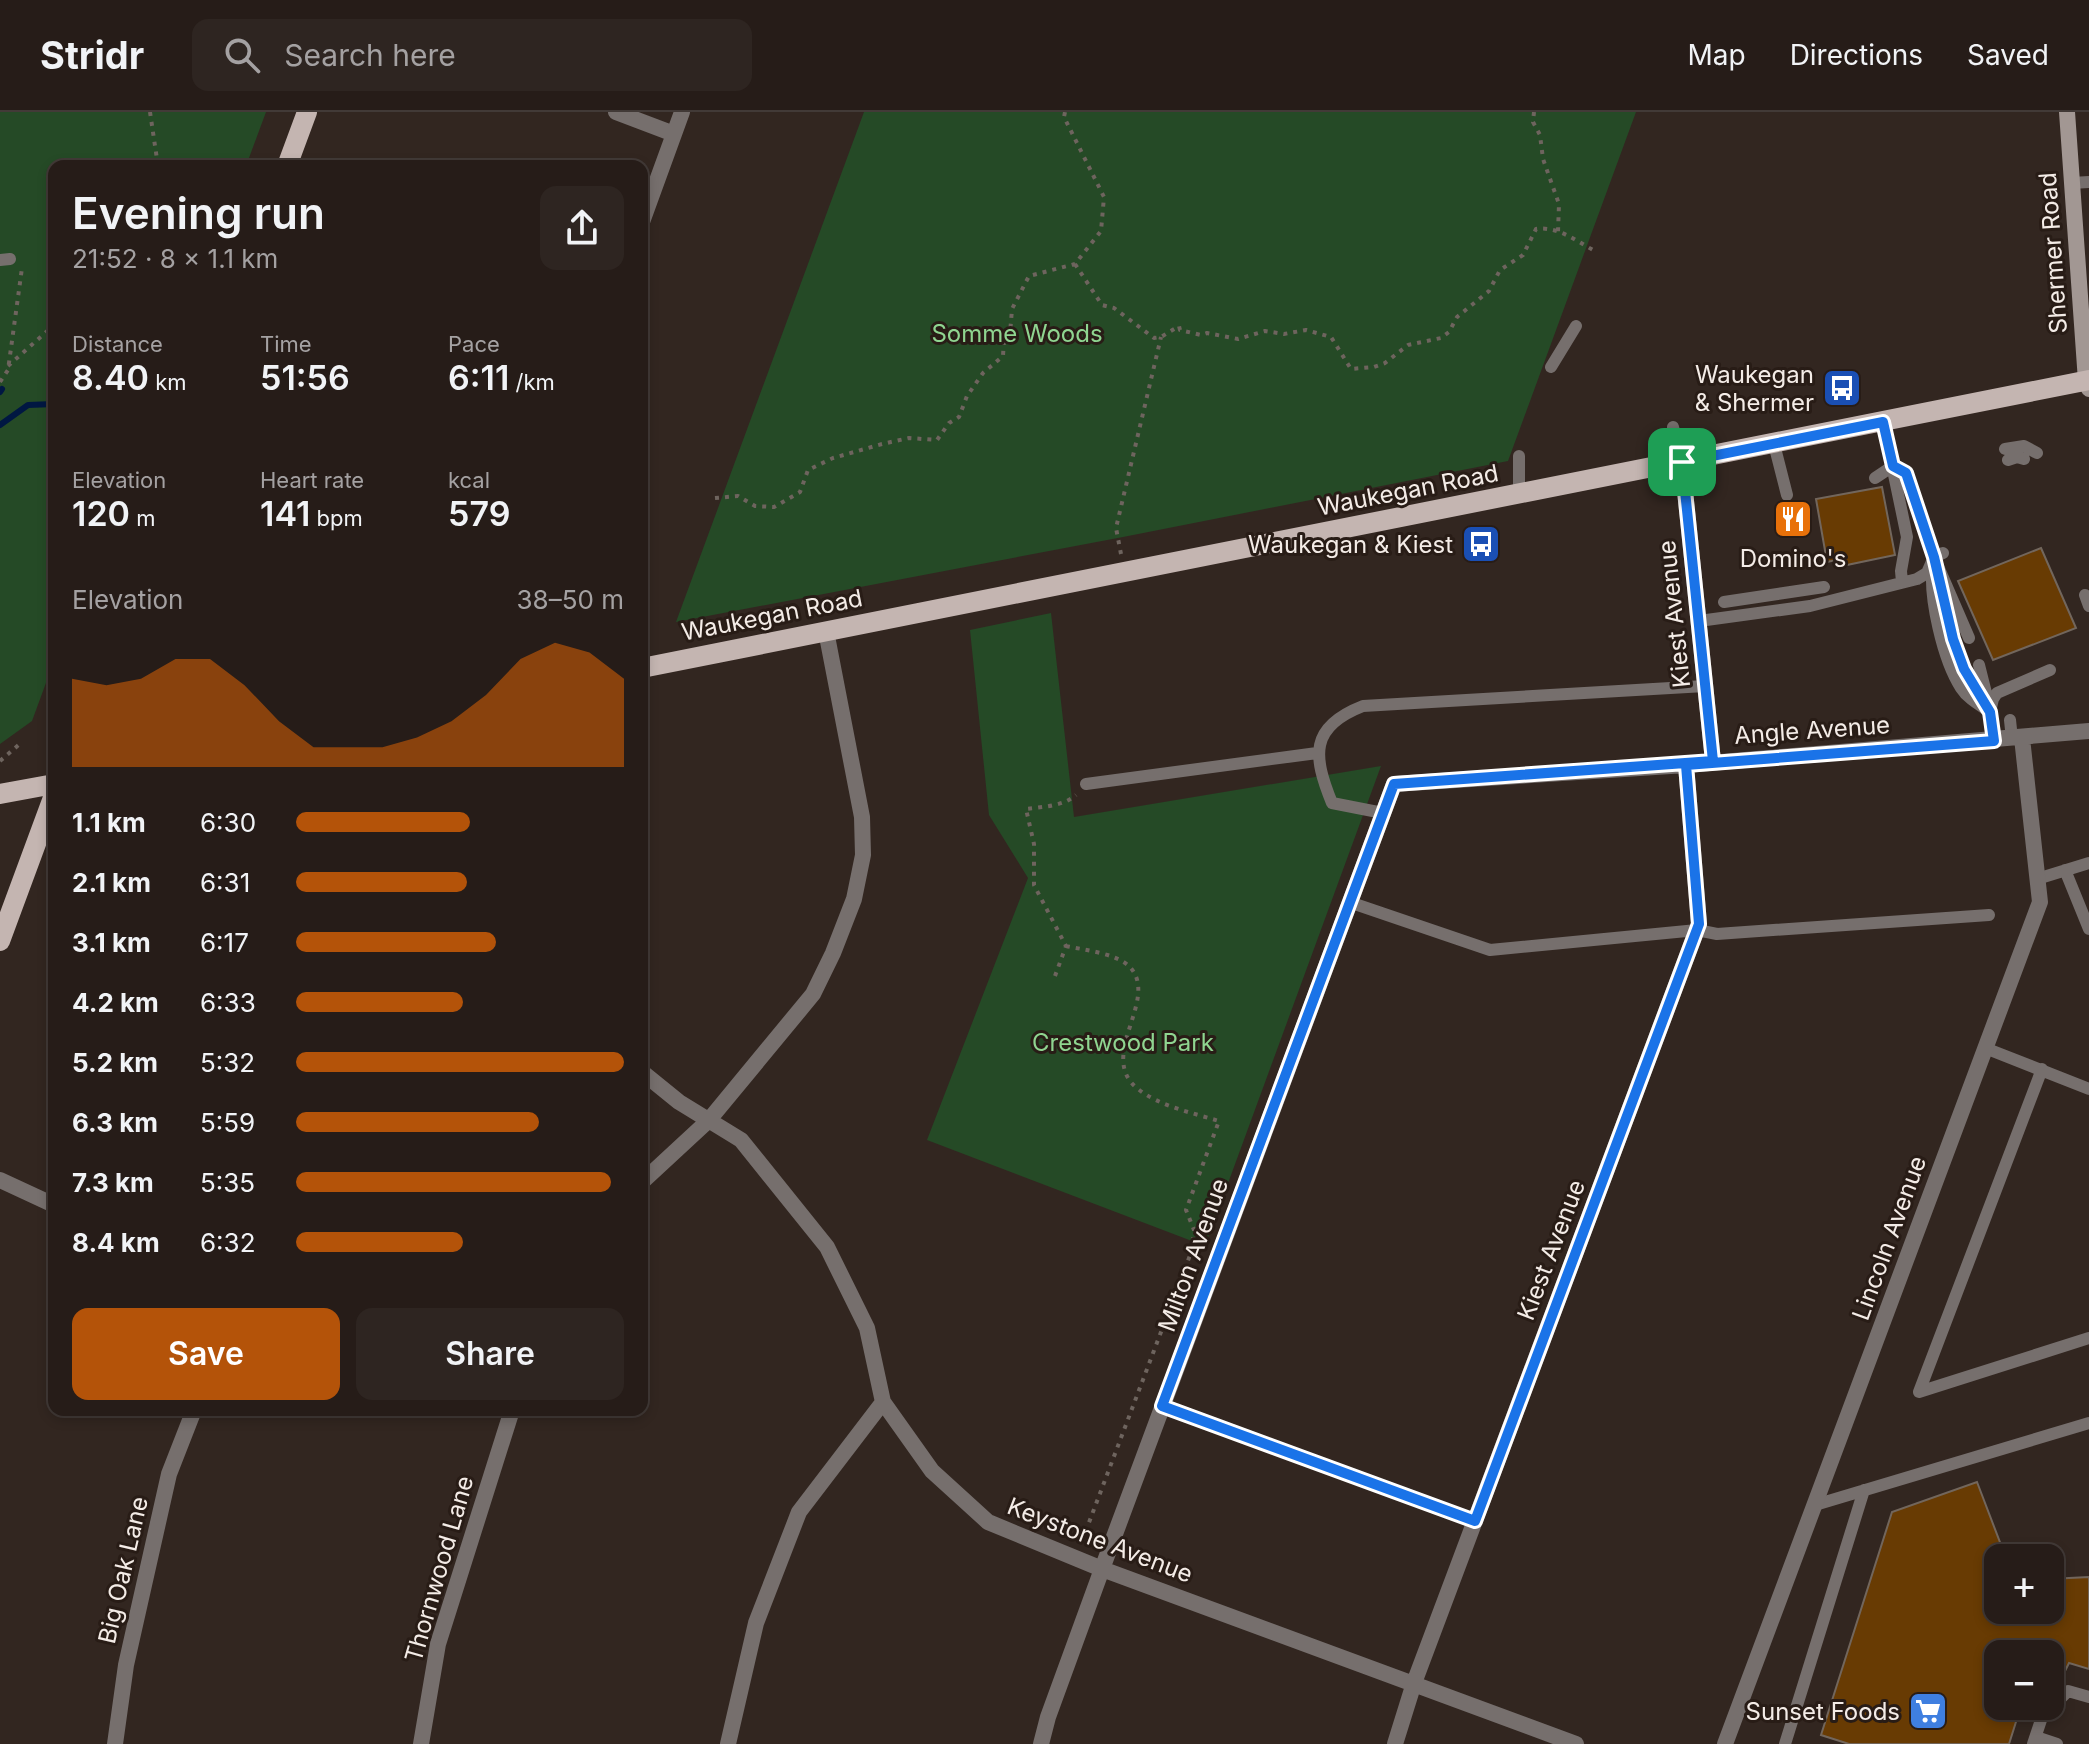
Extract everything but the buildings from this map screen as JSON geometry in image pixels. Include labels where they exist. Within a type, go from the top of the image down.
[{"type":"main road","points":[[289,160],[307,112]]},
{"type":"main road","name":"Shermer Road","points":[[2067,112],[2081,182],[2088,384]]},
{"type":"main road","name":"Waukegan Road","points":[[648,667],[2088,384]]},
{"type":"main road","points":[[0,794],[48,785]]},
{"type":"main road","points":[[0,938],[48,811]]},
{"type":"street","points":[[616,112],[674,134]]},
{"type":"street","points":[[648,206],[682,112]]},
{"type":"street","name":"Kiest Avenue","points":[[1682,462],[1713,761]]},
{"type":"street","points":[[648,1176],[709,1120],[813,994],[854,899],[863,855],[862,817],[826,631]]},
{"type":"street","name":"Angle Avenue","points":[[1394,784],[1686,765],[2089,731]]},
{"type":"street","name":"Lincoln Avenue","points":[[1725,1744],[2040,902],[2017,739]]},
{"type":"street","name":"Kiest Avenue","points":[[1395,1744],[1414,1683],[1699,924],[1686,765]]},
{"type":"street","name":"Milton Avenue","points":[[1041,1744],[1102,1569],[1394,784]]},
{"type":"street","name":"Keystone Avenue","points":[[648,1077],[679,1102],[741,1140],[827,1247],[867,1328],[883,1402],[932,1471],[988,1522],[1102,1569],[1576,1744]]},
{"type":"street","points":[[0,1180],[48,1202]]},
{"type":"street","points":[[728,1744],[756,1623],[799,1512],[883,1402]]},
{"type":"street","name":"Big Oak Lane","points":[[115,1744],[126,1665],[169,1474],[192,1416]]},
{"type":"street","name":"Thornwood Lane","points":[[421,1744],[438,1644],[510,1416]]},
{"type":"lane","points":[[1551,367],[1576,326]]},
{"type":"lane","points":[[1883,422],[1907,537],[1905,557],[1898,575]]},
{"type":"lane","points":[[1673,427],[1682,462]]},
{"type":"lane","points":[[1774,444],[1787,495]]},
{"type":"lane","points":[[2024,459],[2007,455],[2024,446],[2037,453]]},
{"type":"lane","points":[[1519,456],[1519,494]]},
{"type":"lane","points":[[1875,478],[1893,466]]},
{"type":"lane","points":[[1893,466],[1906,473],[1936,553],[1944,651],[1954,675],[1969,698],[1990,712]]},
{"type":"lane","points":[[1905,557],[1936,553]]},
{"type":"lane","points":[[1917,579],[1927,573],[1936,553]]},
{"type":"lane","points":[[1699,621],[1810,606],[1898,575],[1938,579]]},
{"type":"lane","points":[[1938,579],[1969,638]]},
{"type":"lane","points":[[1724,602],[1824,587]]},
{"type":"lane","points":[[1979,665],[1994,741]]},
{"type":"lane","points":[[1990,712],[1997,693],[2050,670]]},
{"type":"lane","points":[[1383,813],[1332,803],[1320,775],[1317,753],[1327,729],[1344,713],[1363,706],[1705,686]]},
{"type":"lane","points":[[2010,720],[2017,739]]},
{"type":"lane","points":[[1086,784],[1317,753]]},
{"type":"lane","points":[[2037,879],[2089,863]]},
{"type":"lane","points":[[2065,870],[2089,929]]},
{"type":"lane","points":[[1349,902],[1490,950],[1697,930],[1717,934],[1989,915]]},
{"type":"lane","points":[[1985,1048],[2089,1089]]},
{"type":"lane","points":[[2042,1069],[1919,1392],[2089,1338]]},
{"type":"lane","points":[[1162,1406],[1475,1521]]},
{"type":"lane","points":[[1815,1505],[2089,1423]]},
{"type":"lane","points":[[1785,1744],[1864,1490]]},
{"type":"lane","points":[[2057,1744],[2034,1740],[2042,1717],[2068,1691],[2089,1697]]},
{"type":"path","points":[[150,112],[157,160]]},
{"type":"path","points":[[715,498],[738,496],[755,506],[774,507],[800,492],[808,470],[833,458],[909,438],[937,440],[949,423],[959,417],[967,396],[983,373],[1003,356],[1004,339],[1010,334],[1012,309],[1029,276],[1075,264],[1101,231],[1104,197],[1064,117],[1065,112]]},
{"type":"path","points":[[1534,112],[1533,122],[1540,135],[1543,159],[1559,204],[1558,232]]},
{"type":"path","points":[[1075,264],[1102,305],[1114,308],[1154,338],[1179,326],[1180,330],[1201,335],[1207,333],[1243,339],[1265,331],[1284,334],[1306,330],[1331,337],[1351,369],[1385,363],[1408,345],[1441,338],[1449,332],[1457,317],[1489,291],[1500,270],[1523,255],[1536,229],[1544,227],[1564,233],[1593,250]]},
{"type":"path","points":[[8,367],[11,262]]},
{"type":"path","points":[[0,380],[8,367],[48,330]]},
{"type":"path","points":[[1125,572],[1116,528],[1161,337]]},
{"type":"path","points":[[0,761],[22,742]]},
{"type":"path","points":[[1055,976],[1066,946],[1034,885],[1034,844],[1026,809],[1073,799],[1086,784]]},
{"type":"path","points":[[1066,946],[1110,957],[1129,966],[1136,978],[1137,1003],[1122,1065],[1136,1089],[1162,1102],[1219,1121],[1186,1210],[1194,1230],[1192,1250],[1075,1558]]},
{"type":"green space","points":[[0,112],[266,112],[248,160],[48,160],[48,677],[32,721],[0,744]]},
{"type":"green space","name":"Somme Woods","points":[[864,112],[1636,112],[1508,461],[676,622]]},
{"type":"green space","name":"Crestwood Park","points":[[1051,613],[1074,817],[1381,766],[1205,1246],[927,1140],[1028,878],[989,815],[970,630]]},
{"type":"waterway","points":[[0,425],[28,405],[48,404]]},
{"type":"place","name":"Waukegan & Shermer","points":[[1842,388]]},
{"type":"place","name":"Domino's","points":[[1793,519]]},
{"type":"place","name":"Waukegan & Kiest","points":[[1481,544]]},
{"type":"place","name":"Sunset Foods","points":[[1928,1711]]},
{"type":"route","points":[[1883,422],[1893,466],[1906,473],[1916,499],[1934,557],[1953,639],[1964,669],[1990,712],[1994,741],[1686,765],[1699,924],[1475,1521],[1162,1406],[1394,784],[1713,761],[1682,462],[1883,422]]}]
